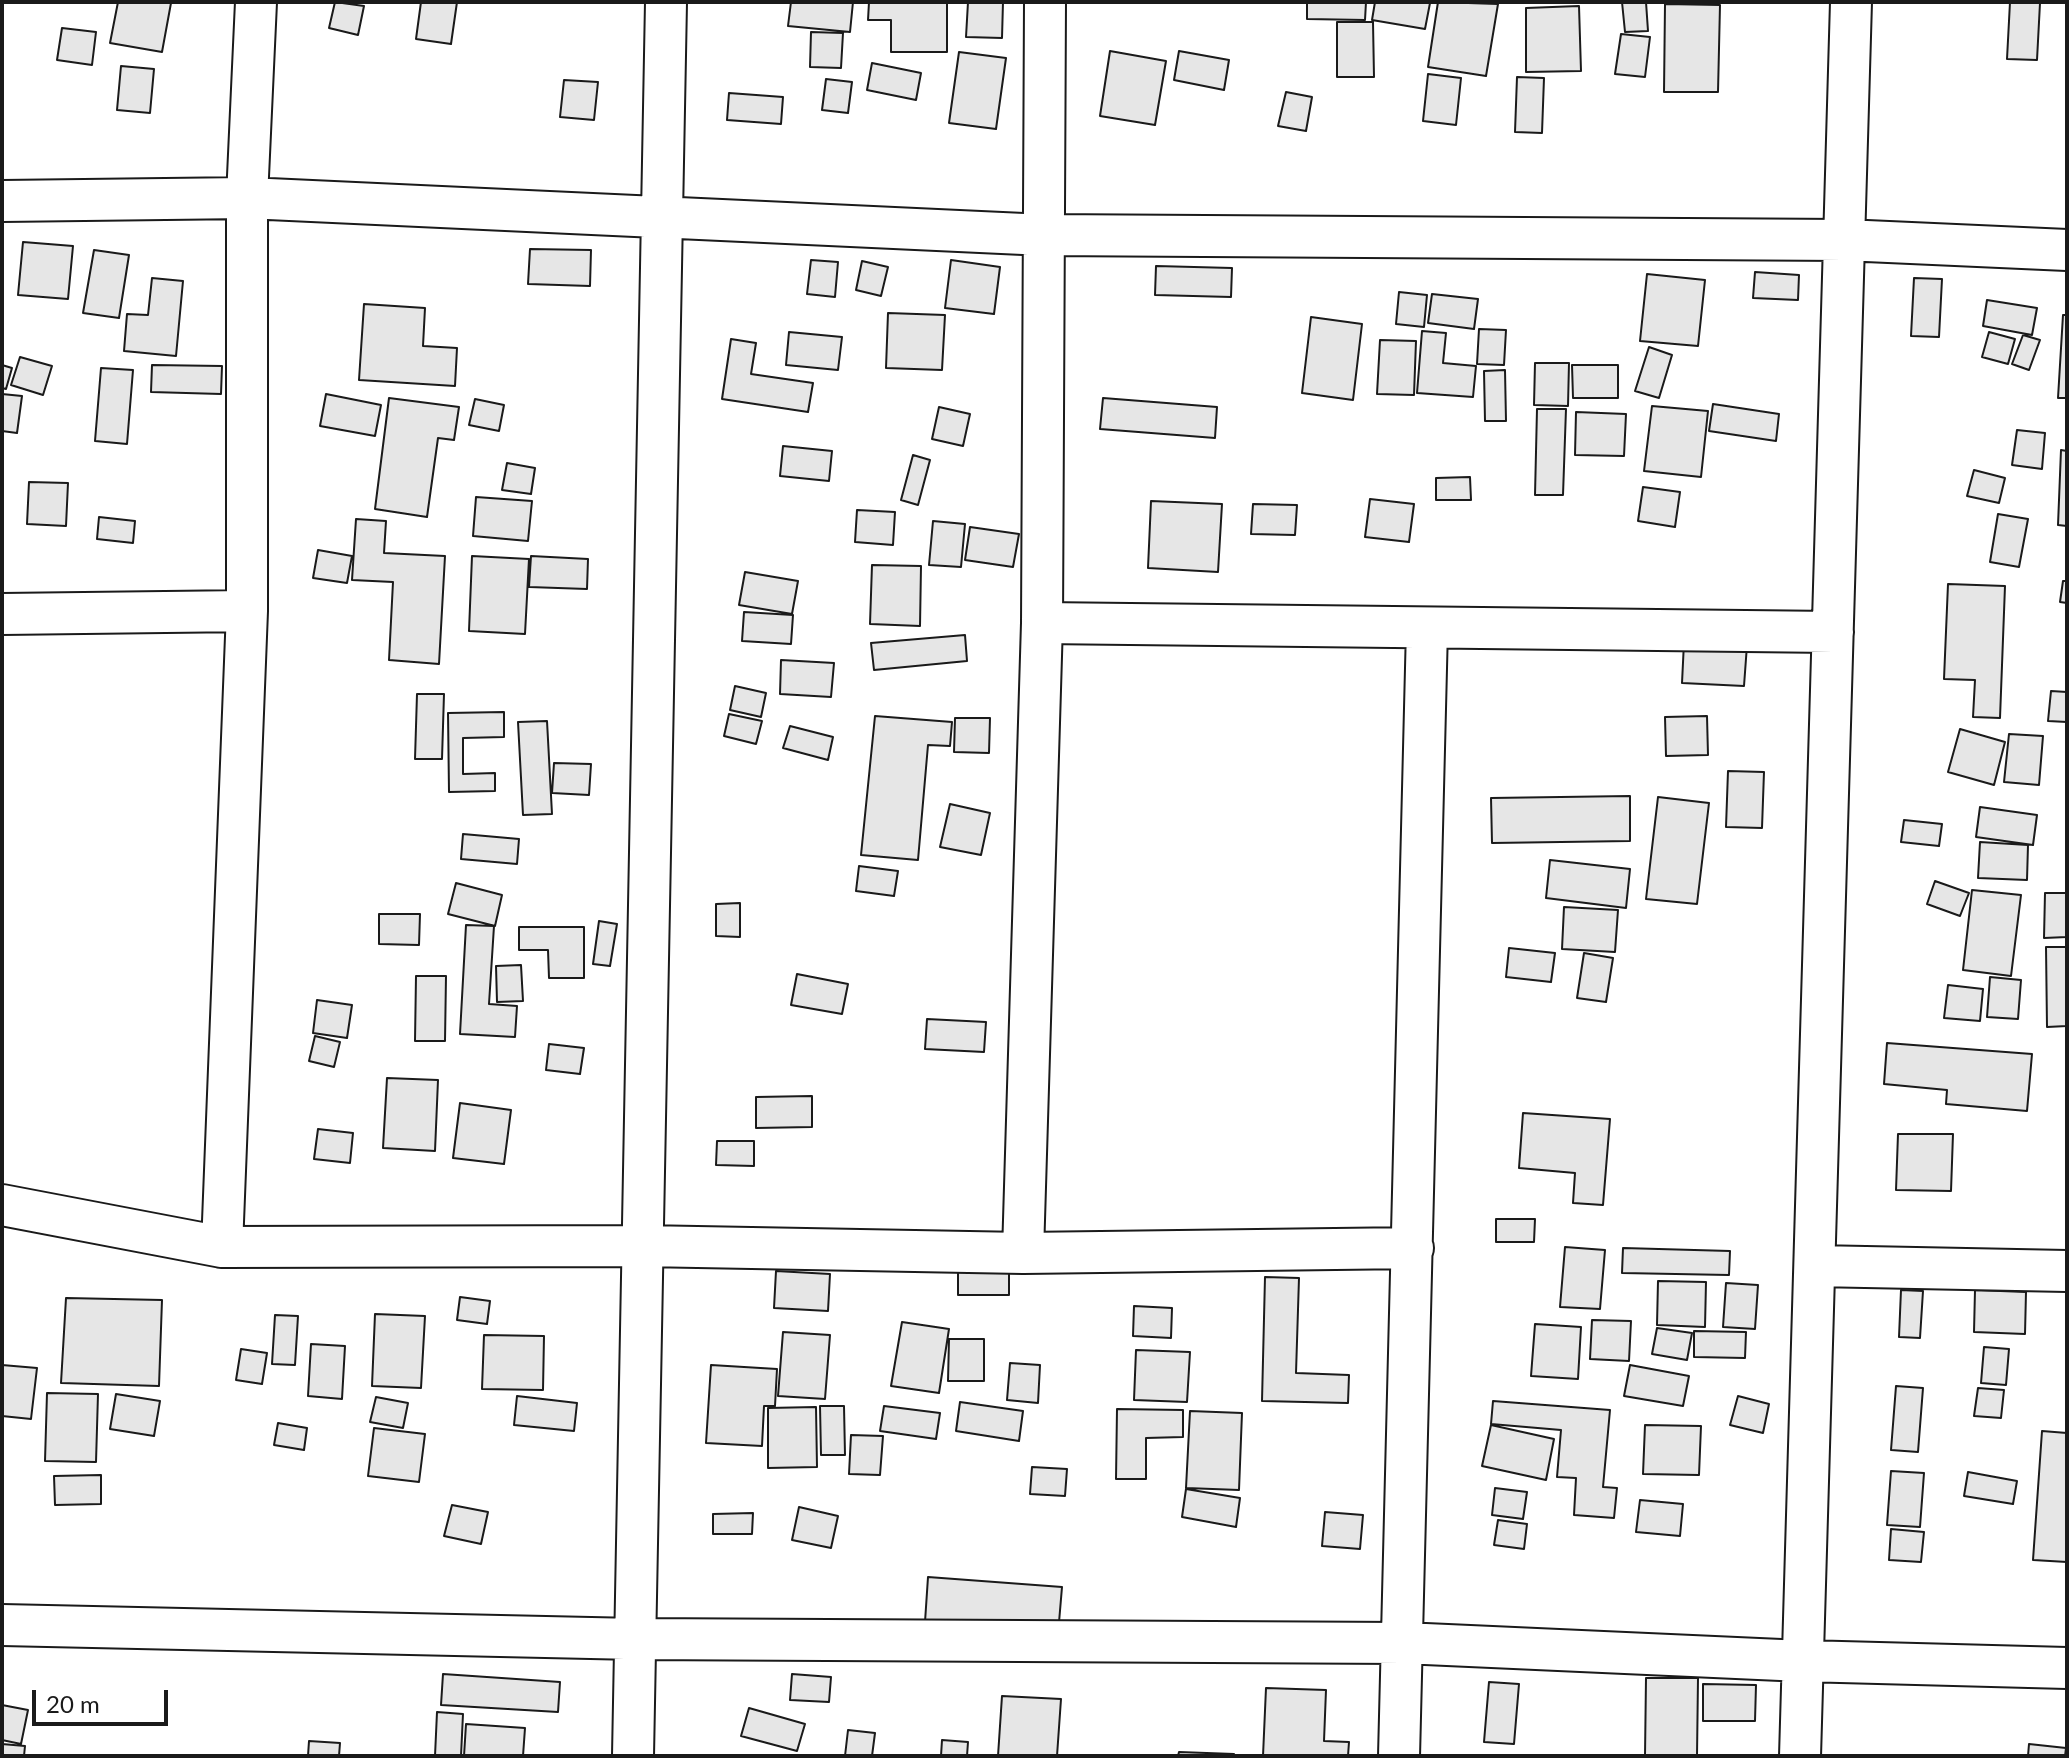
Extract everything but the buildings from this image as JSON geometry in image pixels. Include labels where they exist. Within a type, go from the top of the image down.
[{"type":"street","points":[[222,1247],[247,611],[247,198],[256,2]]},
{"type":"street","points":[[633,1756],[666,2]]},
{"type":"street","points":[[1023,1253],[1042,623],[1045,2]]},
{"type":"street","points":[[1800,1756],[1851,2]]},
{"type":"street","points":[[2,201],[247,198],[1045,235],[1844,240],[2067,250]]},
{"type":"street","points":[[2,614],[247,611]]},
{"type":"street","points":[[1042,623],[1833,632]]},
{"type":"street","points":[[1399,1756],[1427,628]]},
{"type":"street","points":[[2,1205],[222,1247],[643,1246],[1023,1253],[1413,1248]]},
{"type":"street","points":[[1815,1266],[2067,1271]]},
{"type":"street","points":[[2,1625],[636,1639],[1403,1643],[1803,1661],[2067,1668]]}]
